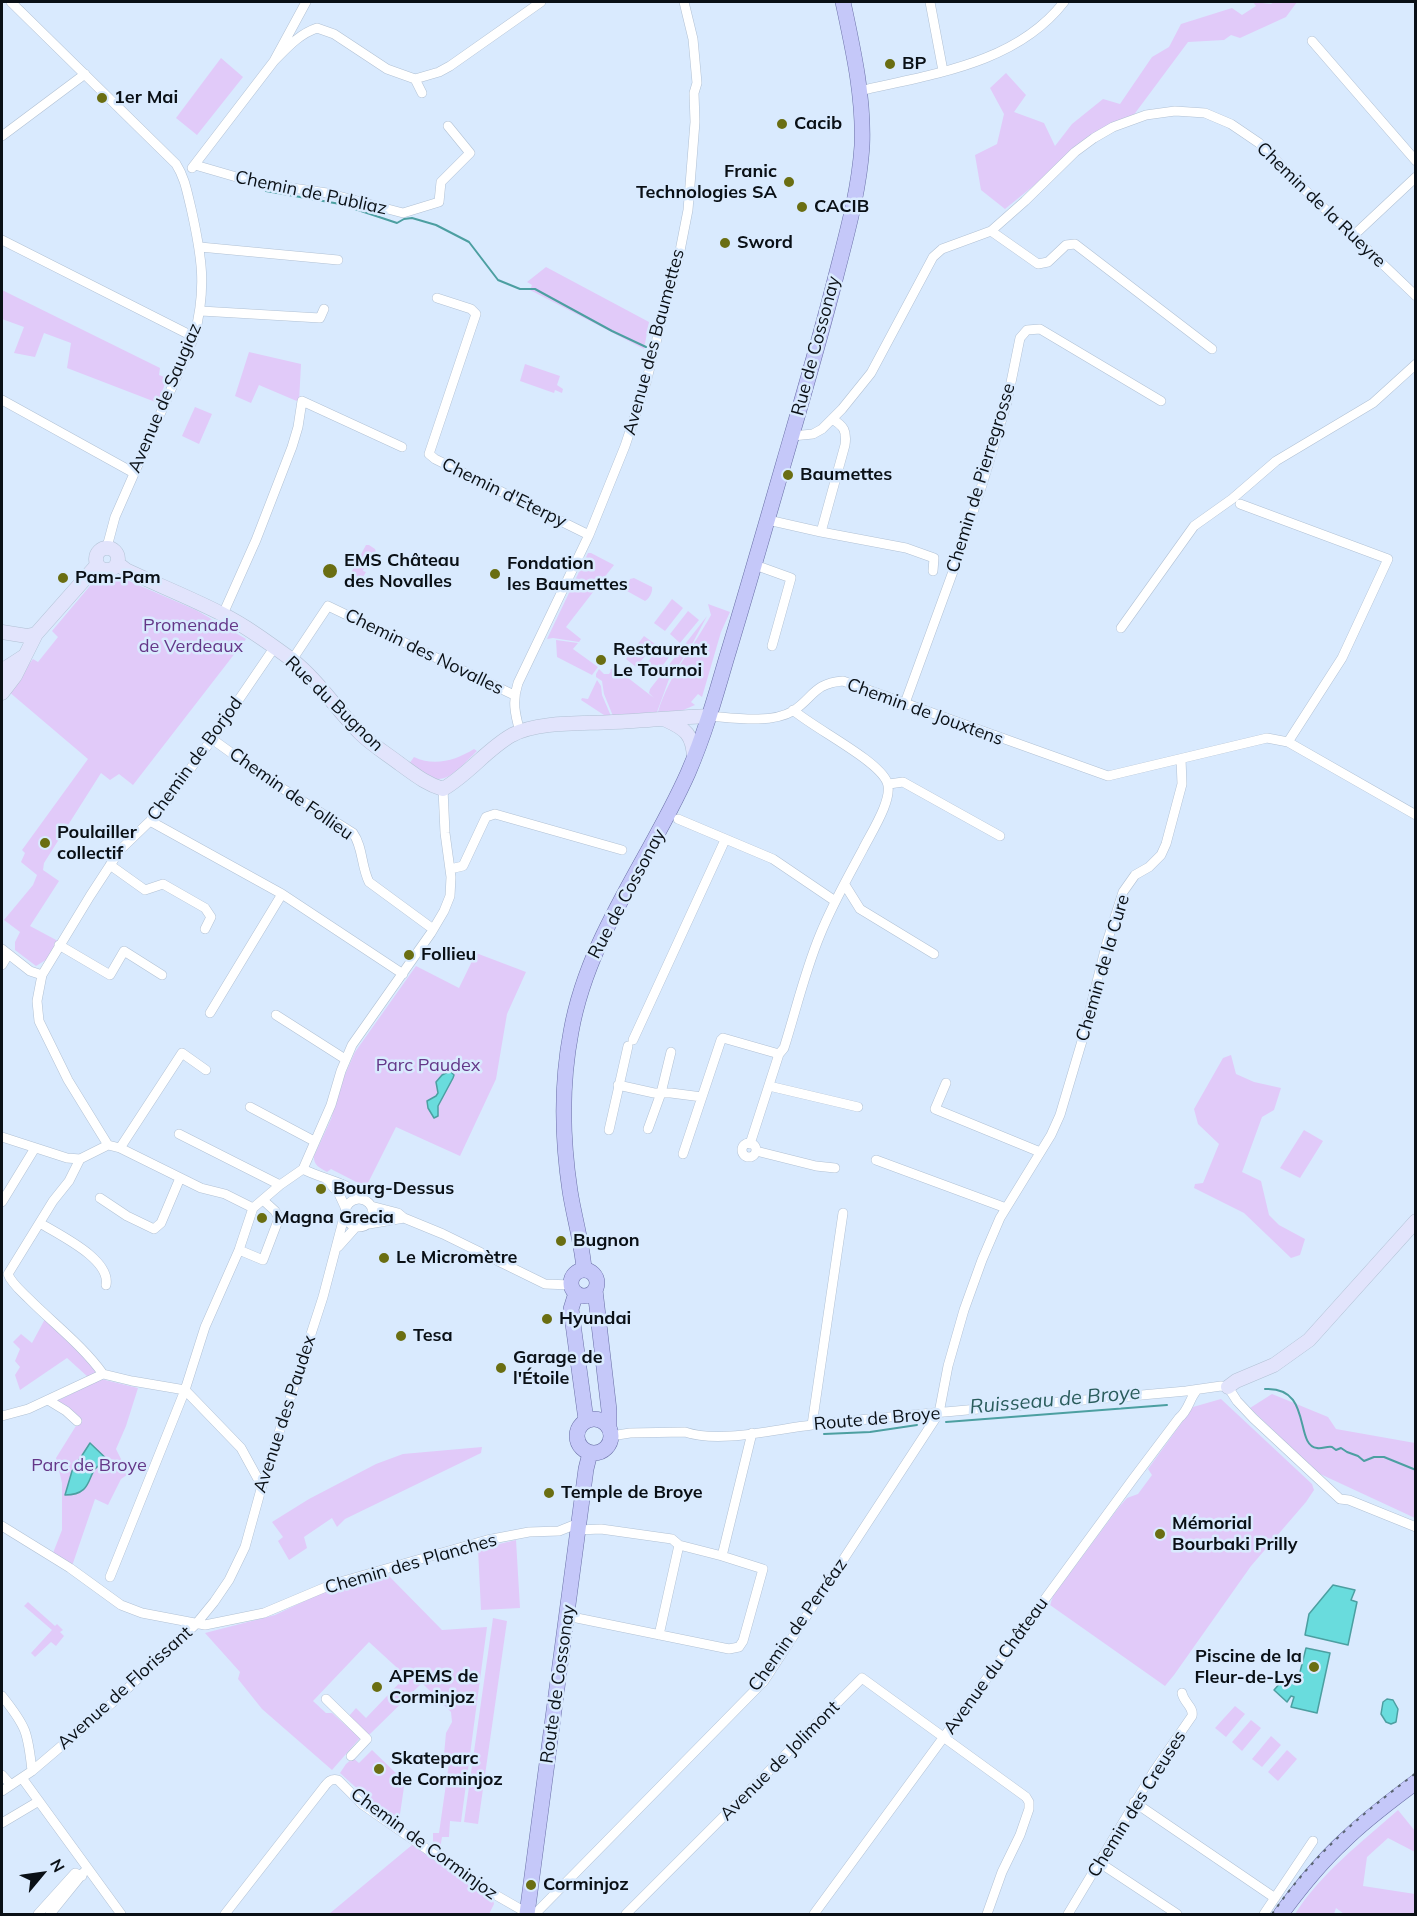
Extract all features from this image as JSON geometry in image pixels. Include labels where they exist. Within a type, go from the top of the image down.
[{"type":"main road","name":"Rue de Cossonay","points":[[610,1431],[595,1290],[596,1276],[584,1269],[564,1148],[564,1078],[571,1029],[584,980],[607,925],[669,814],[694,758],[709,716],[792,436],[852,213],[862,143],[856,63],[843,2]]},
{"type":"main road","points":[[584,1269],[572,1278],[572,1309],[586,1420]]},
{"type":"main road","points":[[573,1289],[586,1296],[595,1290]]},
{"type":"main road","points":[[596,1418],[603,1421],[610,1431],[608,1446],[600,1452],[590,1453],[581,1448],[576,1440],[577,1430],[586,1420],[596,1418]]},
{"type":"main road","name":"Route de Cossonay","points":[[527,1914],[586,1468],[590,1453]]},
{"type":"main road","points":[[1281,1914],[1305,1882],[1343,1841],[1416,1782]]},
{"type":"street","points":[[11,2],[176,164],[183,175],[195,165],[274,61],[294,40],[307,31],[317,28],[334,34],[387,69],[415,79],[450,66],[541,2]]},
{"type":"street","points":[[274,61],[306,2]]},
{"type":"street","name":"Avenue des Baumettes","points":[[520,732],[513,706],[514,695],[522,673],[588,535],[626,446],[646,383],[678,261],[688,210],[694,93],[697,83],[693,39],[684,2]]},
{"type":"street","points":[[930,2],[943,71]]},
{"type":"street","points":[[859,91],[943,71],[1009,49],[1031,33],[1064,2]]},
{"type":"street","points":[[1312,41],[1416,161]]},
{"type":"street","points":[[2,136],[86,75]]},
{"type":"street","points":[[415,79],[422,93]]},
{"type":"street","name":"Chemin de la Rueyre","points":[[792,436],[813,434],[822,429],[871,373],[933,257],[942,249],[991,231],[1075,152],[1113,127],[1146,115],[1175,111],[1205,113],[1231,124],[1259,142],[1416,296]]},
{"type":"street","name":"Chemin de Publiaz","points":[[195,165],[257,183],[327,193],[403,213],[439,202],[441,182],[470,153],[448,126]]},
{"type":"street","name":"Avenue de Saugiaz","points":[[107,548],[115,517],[194,337],[201,311],[203,275],[200,247],[183,175]]},
{"type":"street","points":[[1353,236],[1416,177]]},
{"type":"street","points":[[991,231],[1038,264],[1048,262],[1066,244],[1075,244],[1212,349]]},
{"type":"street","points":[[2,240],[194,337]]},
{"type":"street","points":[[200,247],[338,260]]},
{"type":"street","name":"Chemin d'Eterpy","points":[[437,298],[474,310],[476,314],[429,454],[588,535]]},
{"type":"street","points":[[201,311],[320,318],[324,309]]},
{"type":"street","name":"Chemin de Pierregrosse","points":[[905,703],[982,485],[1007,402],[1020,338],[1027,330],[1040,329],[1161,400]]},
{"type":"street","points":[[1121,628],[1194,526],[1232,499],[1276,461],[1373,403],[1416,364]]},
{"type":"street","points":[[2,400],[134,473]]},
{"type":"street","points":[[223,614],[256,540],[292,447],[302,401],[402,447]]},
{"type":"street","name":"Rue de Cossonay","points":[[821,532],[846,435],[844,427],[832,419]]},
{"type":"street","points":[[1240,504],[1388,560],[1342,658],[1288,742],[1416,815]]},
{"type":"street","points":[[768,520],[867,539],[921,553],[934,558],[933,571]]},
{"type":"street","points":[[2,692],[15,676],[36,634],[97,565],[96,555],[100,549],[107,548],[116,553],[117,563],[113,568],[106,570],[97,565]]},
{"type":"street","name":"Rue du Bugnon","points":[[117,563],[126,570],[223,614],[246,628],[292,660],[373,744],[421,779],[443,789]]},
{"type":"street","points":[[755,565],[790,578],[772,646]]},
{"type":"street","name":"Chemin des Novalles","points":[[292,660],[328,606],[514,695]]},
{"type":"street","points":[[2,632],[27,636],[36,634]]},
{"type":"street","name":"Chemin de Borjod","points":[[42,975],[120,850],[167,801],[274,648]]},
{"type":"street","points":[[2,675],[6,669],[23,657]]},
{"type":"street","name":"Chemin de Jouxtens","points":[[443,789],[456,781],[501,742],[520,732],[562,725],[709,716],[770,718],[794,710],[824,684],[833,681],[843,681],[1108,777],[1267,738],[1288,742]]},
{"type":"street","points":[[794,710],[806,722],[871,763],[881,771],[889,784],[887,800],[820,935],[784,1048],[779,1054],[753,1147],[816,1166],[835,1168]]},
{"type":"street","points":[[664,719],[686,731],[693,744],[694,758]]},
{"type":"street","name":"Chemin de Follieu","points":[[212,739],[270,780],[353,833],[358,840],[364,872],[369,882],[433,929]]},
{"type":"street","name":"Chemin de la Cure","points":[[939,1413],[948,1366],[964,1310],[982,1260],[1006,1208],[1051,1136],[1063,1105],[1107,942],[1123,892],[1135,875],[1145,870],[1161,855],[1166,843],[1182,783],[1181,759]]},
{"type":"street","points":[[889,784],[903,782],[1000,836]]},
{"type":"street","points":[[110,1577],[185,1389],[205,1327],[239,1250],[253,1208],[303,1169],[331,1105],[345,1059],[352,1045],[433,929],[450,896],[443,789]]},
{"type":"street","points":[[450,869],[463,866],[486,818],[495,813],[622,850]]},
{"type":"street","points":[[678,819],[773,859],[835,901]]},
{"type":"street","points":[[150,821],[282,894],[403,974]]},
{"type":"street","points":[[609,1130],[618,1085],[630,1043],[725,840]]},
{"type":"street","points":[[110,865],[146,890],[163,884],[205,908],[211,917],[205,929]]},
{"type":"street","points":[[845,885],[860,909],[934,954]]},
{"type":"street","points":[[210,1013],[282,894]]},
{"type":"street","points":[[59,945],[110,975],[124,951],[162,975]]},
{"type":"street","points":[[2,965],[5,952],[30,971],[42,975],[37,1001],[39,1022],[68,1080],[108,1145]]},
{"type":"street","points":[[276,1015],[345,1059]]},
{"type":"street","points":[[683,1154],[720,1040],[723,1038],[779,1054]]},
{"type":"street","points":[[648,1129],[661,1093],[671,1052]]},
{"type":"street","points":[[120,1148],[182,1053],[206,1070]]},
{"type":"street","points":[[946,1083],[935,1109],[1040,1152]]},
{"type":"street","points":[[618,1085],[661,1093],[702,1096]]},
{"type":"street","points":[[769,1086],[858,1107]]},
{"type":"street","points":[[250,1107],[314,1142]]},
{"type":"street","points":[[178,1134],[280,1185]]},
{"type":"street","points":[[2,1137],[67,1158],[80,1159],[108,1145],[120,1148],[201,1188],[225,1194],[253,1208]]},
{"type":"street","points":[[2,1202],[35,1148]]},
{"type":"street","points":[[67,1158],[69,1181]]},
{"type":"street","points":[[80,1159],[69,1181],[53,1201],[8,1274],[9,1278],[64,1331],[103,1374],[132,1382],[185,1389],[241,1448],[258,1479],[263,1482]]},
{"type":"street","points":[[876,1160],[1006,1208]]},
{"type":"street","points":[[303,1169],[327,1180],[342,1183],[356,1191],[371,1206],[399,1213],[404,1218],[443,1234],[545,1284],[573,1289]]},
{"type":"street","points":[[100,1198],[127,1216],[152,1228],[157,1228],[180,1178]]},
{"type":"street","points":[[327,1180],[339,1194],[348,1224],[355,1228],[404,1218]]},
{"type":"street","points":[[345,1212],[350,1202],[362,1199]]},
{"type":"street","points":[[239,1250],[263,1260],[279,1218],[275,1211],[262,1200]]},
{"type":"street","points":[[369,1224],[372,1218],[371,1206]]},
{"type":"street","name":"Avenue des Paudex","points":[[229,1580],[244,1546],[338,1247],[339,1232],[345,1212]]},
{"type":"street","points":[[812,1425],[843,1213]]},
{"type":"street","name":"Route de Broye","points":[[610,1431],[685,1432],[707,1436],[752,1433],[812,1425],[1228,1387],[1236,1381],[1274,1365],[1309,1340],[1416,1221]]},
{"type":"street","points":[[40,1223],[98,1261],[106,1273],[106,1285]]},
{"type":"street","name":"Avenue des Paudex","points":[[338,1247],[355,1228]]},
{"type":"street","points":[[2,1416],[28,1409],[103,1374]]},
{"type":"street","points":[[1228,1387],[1247,1412],[1340,1499],[1349,1500],[1416,1527]]},
{"type":"street","name":"Avenue du Château","points":[[814,1914],[1179,1418],[1187,1411],[1192,1396],[1197,1390]]},
{"type":"street","points":[[1178,1392],[1182,1403],[1179,1418]]},
{"type":"street","points":[[48,1400],[66,1411],[77,1422]]},
{"type":"street","name":"Chemin de Perréaz","points":[[527,1914],[536,1913],[764,1681],[939,1413]]},
{"type":"street","points":[[722,1556],[752,1433]]},
{"type":"street","name":"Chemin des Planches","points":[[2,1526],[70,1568],[121,1605],[142,1613],[205,1625],[264,1613],[333,1584],[487,1540],[529,1532],[578,1532]]},
{"type":"street","points":[[560,1531],[578,1532],[601,1529],[672,1539],[679,1545],[763,1569],[743,1641],[739,1647],[729,1649],[567,1616]]},
{"type":"street","points":[[659,1635],[679,1545]]},
{"type":"street","name":"Avenue de Florissant","points":[[2,1791],[32,1771],[94,1720],[196,1624],[229,1580]]},
{"type":"street","name":"Avenue de Jolimont","points":[[626,1914],[862,1678],[943,1739],[1026,1797],[1029,1802],[1029,1809],[1020,1835],[1002,1872],[987,1914]]},
{"type":"street","name":"Chemin des Creuses","points":[[1068,1914],[1134,1802],[1192,1716],[1192,1709],[1182,1694]]},
{"type":"street","points":[[2,1696],[27,1733],[32,1771]]},
{"type":"street","points":[[326,1699],[367,1738],[351,1756]]},
{"type":"street","points":[[2,1775],[11,1785]]},
{"type":"street","points":[[22,1778],[85,1872],[121,1914]]},
{"type":"street","name":"Chemin de Corminjoz","points":[[225,1914],[324,1787],[330,1780],[338,1780],[363,1805],[480,1886],[527,1914]]},
{"type":"street","points":[[2,1823],[39,1801]]},
{"type":"street","points":[[1134,1802],[1275,1898]]},
{"type":"street","points":[[1264,1914],[1313,1841]]},
{"type":"street","points":[[1100,1863],[1177,1914]]},
{"type":"street","points":[[38,1914],[75,1874],[85,1872]]},
{"type":"street","points":[[50,1914],[85,1872]]},
{"type":"green space","points":[[1253,2],[1271,4],[1297,2],[1286,17],[1240,38],[1231,35],[1224,40],[1188,42],[1130,120],[1075,152],[1005,209],[981,190],[975,155],[997,144],[1004,114],[990,88],[1006,73],[1026,95],[1014,112],[1044,123],[1055,146],[1072,124],[1103,99],[1120,104],[1152,57],[1169,47],[1181,24],[1232,8],[1242,15],[1256,6]]},
{"type":"green space","points":[[221,58],[243,77],[197,135],[176,118]]},
{"type":"green space","points":[[546,267],[649,322],[644,349],[530,290],[532,285],[527,282]]},
{"type":"green space","points":[[2,290],[160,368],[159,375],[167,378],[158,403],[67,368],[71,343],[44,333],[35,357],[14,353],[24,327],[2,319]]},
{"type":"green space","points":[[249,352],[301,364],[299,402],[259,385],[251,403],[235,396]]},
{"type":"green space","points":[[525,364],[560,376],[557,385],[563,389],[562,393],[555,390],[554,393],[520,381]]},
{"type":"green space","points":[[195,407],[212,414],[199,444],[182,436]]},
{"type":"green space","points":[[366,545],[375,549],[376,552],[367,569],[364,568],[363,571],[366,572],[357,587],[346,582]]},
{"type":"green space","points":[[588,553],[614,565],[566,627],[581,639],[579,642],[547,639]]},
{"type":"green space","name":"Promenade de Verdeaux","points":[[100,574],[113,574],[196,610],[246,639],[133,785],[119,774],[110,780],[101,773],[44,863],[43,870],[59,881],[30,926],[58,941],[49,958],[36,966],[15,950],[15,942],[20,932],[4,920],[33,885],[37,875],[21,862],[25,853],[22,850],[88,759],[8,691],[33,659],[38,662],[58,637],[52,631]]},
{"type":"green space","points":[[634,578],[652,587],[645,601],[626,589],[630,579]]},
{"type":"green space","points":[[672,599],[683,608],[665,631],[654,623]]},
{"type":"green space","points":[[708,604],[730,612],[721,632],[702,697],[698,694],[691,702],[695,705],[681,711],[658,712],[675,673],[711,615]]},
{"type":"green space","points":[[688,611],[699,620],[680,643],[670,634]]},
{"type":"green space","points":[[707,616],[690,648],[669,679],[657,712],[613,716],[604,694],[602,681],[596,677],[599,669],[604,674],[609,674],[614,667],[654,698],[649,693],[650,689]]},
{"type":"green space","points":[[644,636],[655,644],[636,667],[626,659]]},
{"type":"green space","points":[[556,640],[578,643],[573,649],[598,667],[592,675],[557,657]]},
{"type":"green space","points":[[659,647],[670,656],[652,679],[641,671]]},
{"type":"green space","points":[[597,680],[611,716],[607,717],[581,700],[582,698],[588,699]]},
{"type":"green space","points":[[474,749],[477,751],[456,772],[443,778],[430,777],[409,764],[414,757],[430,762],[445,761]]},
{"type":"green space","name":"Parc Paudex","points":[[476,953],[526,972],[507,1014],[496,1079],[460,1156],[396,1127],[366,1187],[331,1169],[327,1172],[320,1168],[314,1156],[331,1119],[343,1079],[355,1052],[416,966],[459,988]]},
{"type":"green space","points":[[1231,1055],[1236,1074],[1254,1082],[1281,1088],[1274,1110],[1262,1117],[1242,1172],[1261,1181],[1269,1215],[1279,1225],[1305,1239],[1300,1255],[1291,1258],[1244,1213],[1194,1188],[1195,1184],[1203,1183],[1219,1144],[1198,1124],[1194,1109],[1223,1058]]},
{"type":"green space","points":[[1304,1130],[1323,1141],[1300,1178],[1280,1168]]},
{"type":"green space","points":[[45,1319],[97,1369],[97,1374],[88,1377],[67,1358],[20,1390],[15,1375],[20,1367],[15,1361],[20,1349],[13,1342],[21,1334],[32,1343]]},
{"type":"green space","name":"Parc de Broye","points":[[101,1379],[138,1388],[116,1449],[123,1463],[134,1470],[121,1479],[108,1505],[95,1499],[72,1566],[53,1553],[62,1530],[62,1483],[56,1458],[79,1421],[57,1401]]},
{"type":"green space","points":[[1272,1394],[1328,1417],[1336,1429],[1415,1443],[1415,1518],[1318,1473],[1250,1408]]},
{"type":"green space","points":[[1221,1399],[1312,1484],[1314,1490],[1251,1566],[1165,1686],[1050,1605],[1053,1596],[1119,1507],[1127,1498],[1138,1494],[1152,1475],[1148,1469],[1193,1407]]},
{"type":"green space","points":[[482,1447],[481,1453],[345,1519],[337,1527],[332,1518],[304,1537],[307,1548],[289,1560],[278,1541],[283,1537],[272,1522],[309,1499],[376,1464],[403,1454]]},
{"type":"green space","points":[[516,1540],[520,1608],[481,1610],[478,1549]]},
{"type":"green space","points":[[387,1574],[442,1630],[487,1627],[461,1822],[450,1821],[449,1837],[442,1837],[440,1849],[433,1843],[433,1833],[439,1833],[450,1756],[444,1755],[446,1733],[452,1722],[451,1712],[422,1683],[370,1734],[366,1734],[349,1716],[356,1708],[366,1718],[406,1676],[369,1642],[313,1701],[326,1713],[332,1713],[360,1738],[332,1770],[262,1709],[238,1679],[240,1672],[205,1633],[275,1615],[326,1591]]},
{"type":"green space","points":[[28,1602],[55,1626],[57,1624],[63,1630],[60,1632],[64,1636],[56,1646],[51,1642],[35,1657],[31,1653],[52,1630],[24,1606]]},
{"type":"green space","points":[[493,1618],[507,1621],[478,1824],[464,1822]]},
{"type":"green space","points":[[1235,1706],[1245,1714],[1226,1737],[1215,1728]]},
{"type":"green space","points":[[1251,1720],[1261,1728],[1242,1751],[1232,1742]]},
{"type":"green space","points":[[1271,1736],[1281,1745],[1262,1767],[1252,1759]]},
{"type":"green space","points":[[372,1750],[398,1777],[405,1780],[399,1821],[374,1804],[340,1773],[353,1758],[359,1763]]},
{"type":"green space","points":[[1287,1750],[1297,1759],[1278,1781],[1268,1772]]},
{"type":"green space","points":[[1398,1810],[1415,1831],[1415,1852],[1388,1838],[1367,1857],[1363,1886],[1415,1894],[1415,1914],[1344,1914],[1336,1908],[1334,1914],[1295,1914],[1317,1885],[1356,1846]]},
{"type":"green space","points":[[412,1845],[493,1900],[494,1904],[489,1914],[329,1914]]},
{"type":"shaded area","points":[[450,1071],[454,1075],[453,1078],[438,1106],[438,1116],[434,1118],[427,1101],[438,1093],[436,1082]]},
{"type":"shaded area","points":[[90,1443],[113,1465],[97,1467],[83,1489],[65,1495],[72,1471]]},
{"type":"shaded area","points":[[1333,1585],[1355,1590],[1351,1600],[1357,1602],[1348,1645],[1305,1635],[1309,1614]]},
{"type":"shaded area","name":"Piscine de la Fleur-de-Lys","points":[[1306,1648],[1330,1653],[1317,1713],[1291,1707],[1294,1697],[1291,1696],[1287,1702],[1274,1690],[1282,1681],[1297,1684]]},
{"type":"shaded area","points":[[1387,1699],[1393,1700],[1398,1709],[1396,1722],[1391,1724],[1386,1722],[1381,1714],[1383,1702]]},
{"type":"waterway","points":[[266,191],[340,204],[397,223],[412,218],[436,225],[469,242],[498,280],[520,289],[535,289],[646,347]]},
{"type":"waterway","name":"Ruisseau de Broye","points":[[1265,1389],[1280,1391],[1290,1397],[1296,1406],[1310,1445],[1317,1448],[1332,1447],[1336,1450],[1341,1448],[1364,1461],[1374,1457],[1384,1457],[1416,1470]]},
{"type":"waterway","name":"Ruisseau de Broye","points":[[946,1422],[1167,1405]]},
{"type":"waterway","name":"Ruisseau de Broye","points":[[824,1434],[870,1432],[917,1425]]},
{"type":"railway","points":[[1272,1914],[1304,1873],[1338,1838],[1416,1773]]},
{"type":"place","name":"BP","points":[[890,64]]},
{"type":"place","name":"1er Mai","points":[[102,98]]},
{"type":"place","name":"Cacib","points":[[782,124]]},
{"type":"place","name":"Franic Technologies SA","points":[[789,182]]},
{"type":"place","name":"CACIB","points":[[802,207]]},
{"type":"place","name":"Sword","points":[[725,243]]},
{"type":"place","name":"Baumettes","points":[[788,475]]},
{"type":"place","name":"EMS Château des Novalles","points":[[330,571]]},
{"type":"place","name":"Fondation les Baumettes","points":[[495,574]]},
{"type":"place","name":"Pam-Pam","points":[[63,578]]},
{"type":"place","name":"Restaurent Le Tournoi","points":[[601,660]]},
{"type":"place","name":"Poulailler collectif","points":[[45,843]]},
{"type":"place","name":"Follieu","points":[[409,955]]},
{"type":"place","name":"Bourg-Dessus","points":[[321,1189]]},
{"type":"place","name":"Magna Grecia","points":[[262,1218]]},
{"type":"place","name":"Bugnon","points":[[561,1241]]},
{"type":"place","name":"Le Micromètre","points":[[384,1258]]},
{"type":"place","name":"Hyundai","points":[[547,1319]]},
{"type":"place","name":"Tesa","points":[[401,1336]]},
{"type":"place","name":"Garage de l'Étoile","points":[[501,1368]]},
{"type":"place","name":"Temple de Broye","points":[[549,1493]]},
{"type":"place","name":"Mémorial Bourbaki Prilly","points":[[1160,1534]]},
{"type":"place","name":"Piscine de la Fleur-de-Lys","points":[[1314,1667]]},
{"type":"place","name":"APEMS de Corminjoz","points":[[377,1687]]},
{"type":"place","name":"Skateparc de Corminjoz","points":[[379,1769]]},
{"type":"place","name":"Corminjoz","points":[[531,1885]]}]
